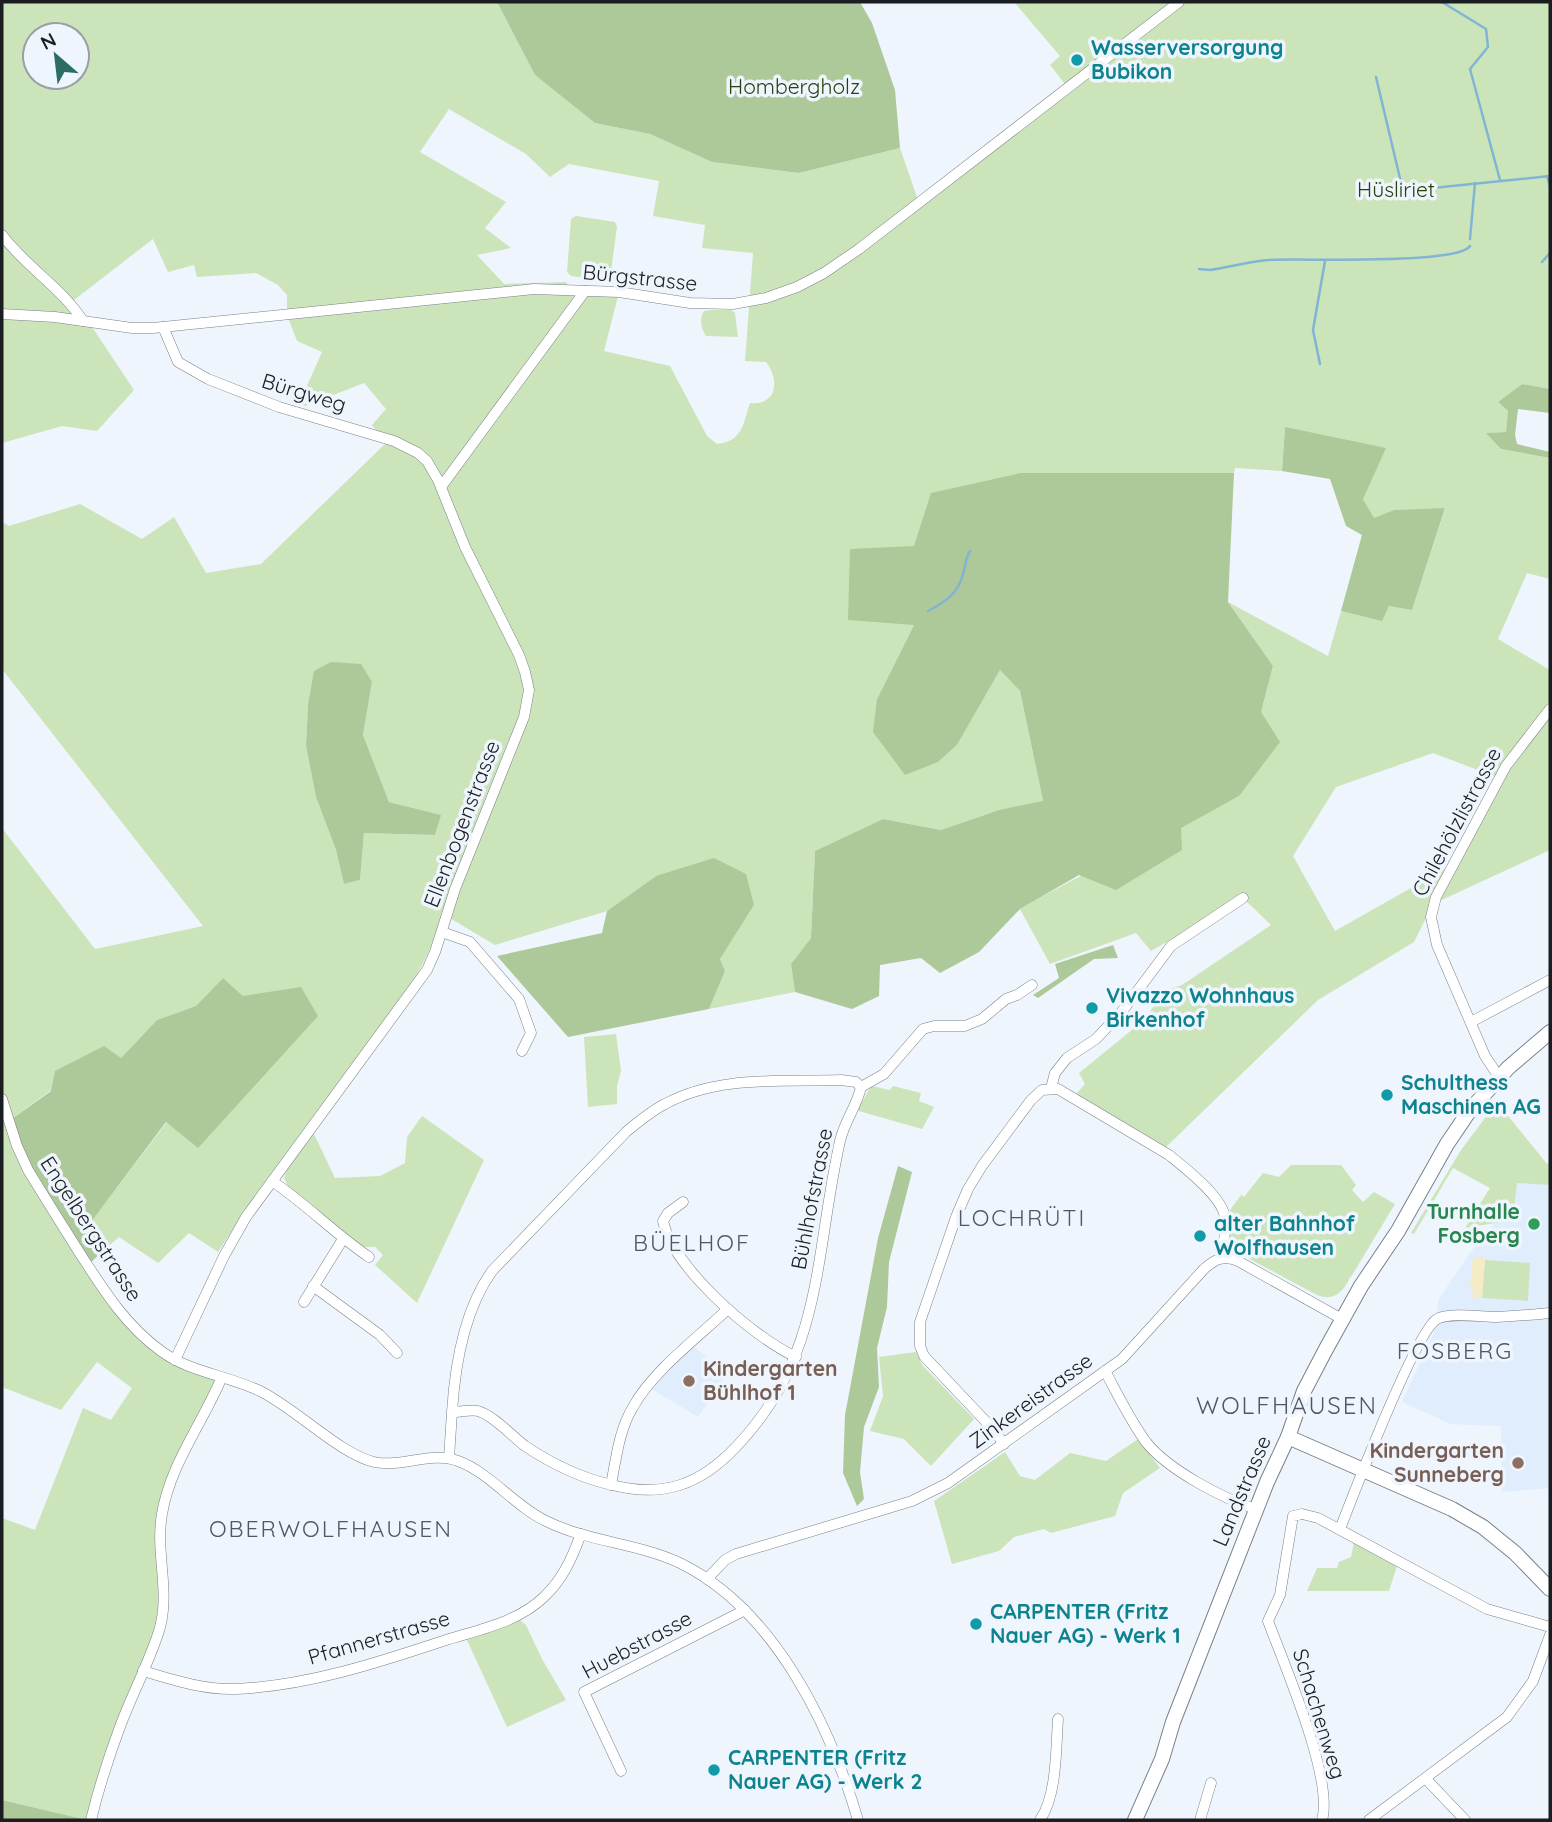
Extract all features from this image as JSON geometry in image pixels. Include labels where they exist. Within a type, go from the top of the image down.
[{"type":"main road","name":"Landstrasse","points":[[1135,1820],[1162,1759],[1173,1722],[1304,1391],[1342,1320],[1398,1231],[1448,1142],[1470,1110],[1499,1077],[1550,1032]]},
{"type":"main road","points":[[1288,1437],[1452,1509],[1483,1527],[1515,1553],[1550,1589]]},
{"type":"street","name":"Bürgstrasse","points":[[2,314],[132,328],[512,291],[618,292],[719,305],[749,302],[797,287],[824,273],[859,249],[1178,2]]},
{"type":"street","points":[[2,235],[26,264],[68,302],[83,321]]},
{"type":"street","points":[[441,487],[585,291]]},
{"type":"street","name":"Bürgweg","points":[[163,327],[174,356],[189,369],[257,399],[406,446],[426,461],[441,487]]},
{"type":"street","name":"Ellenbogenstrasse","points":[[175,1360],[224,1256],[246,1217],[427,970],[455,890],[524,716],[529,690],[526,671],[465,547],[441,487]]},
{"type":"street","name":"Chilehölzlistrasse","points":[[1499,1077],[1490,1065],[1437,945],[1431,911],[1506,766],[1550,709]]},
{"type":"street","points":[[1051,1088],[1055,1073],[1067,1058],[1096,1040],[1124,1009],[1171,946],[1243,898]]},
{"type":"street","points":[[442,932],[470,943],[519,999],[531,1033],[522,1051]]},
{"type":"street","points":[[1471,1022],[1550,980]]},
{"type":"street","points":[[858,1820],[846,1780],[819,1717],[776,1648],[745,1610],[707,1579],[680,1563],[652,1552],[581,1534],[538,1517],[471,1467],[449,1458],[456,1379],[468,1318],[482,1285],[492,1270],[626,1132],[648,1114],[685,1095],[718,1086],[841,1080],[856,1082],[861,1087],[884,1074],[923,1029],[934,1026],[965,1026],[982,1019],[1006,999],[1032,985]]},
{"type":"street","name":"Bühlhofstrasse","points":[[452,1412],[479,1411],[552,1463],[611,1485],[638,1491],[657,1491],[701,1477],[731,1453],[754,1428],[784,1383],[796,1357],[810,1310],[841,1138],[861,1087]]},
{"type":"street","points":[[1004,1444],[924,1356],[920,1346],[920,1322],[968,1189],[1031,1100],[1042,1090],[1051,1088],[1066,1093],[1169,1155],[1218,1201],[1224,1212],[1223,1258],[1238,1261],[1342,1320]]},
{"type":"street","name":"Engelbergstrasse","points":[[2,1099],[28,1171],[103,1289],[134,1328],[175,1360],[260,1391],[359,1456],[371,1461],[402,1463],[449,1458]]},
{"type":"street","points":[[272,1181],[369,1257]]},
{"type":"street","points":[[683,1202],[668,1213],[663,1221],[679,1253],[692,1271],[727,1309],[763,1338],[796,1357]]},
{"type":"street","points":[[304,1302],[343,1239]]},
{"type":"street","name":"Zinkereistrasse","points":[[707,1579],[725,1560],[743,1551],[920,1498],[948,1483],[1105,1371],[1138,1342],[1204,1269],[1223,1258]]},
{"type":"street","points":[[313,1286],[380,1335],[397,1353]]},
{"type":"street","points":[[611,1485],[619,1443],[633,1406],[652,1380],[727,1309]]},
{"type":"street","points":[[1550,1314],[1447,1317],[1433,1322],[1424,1334],[1362,1469],[1340,1530],[1487,1609],[1550,1627]]},
{"type":"street","points":[[1105,1371],[1146,1441],[1159,1455],[1178,1471],[1256,1509]]},
{"type":"street","points":[[91,1820],[111,1752],[162,1618],[164,1592],[160,1548],[164,1503],[180,1459],[213,1399],[221,1378]]},
{"type":"street","name":"Schachenweg","points":[[1322,1820],[1324,1794],[1318,1767],[1298,1701],[1268,1621],[1280,1595],[1293,1516],[1302,1514],[1318,1518],[1340,1530]]},
{"type":"street","name":"Pfannerstrasse","points":[[143,1671],[202,1687],[235,1689],[325,1675],[398,1656],[510,1620],[530,1608],[544,1597],[564,1574],[581,1534]]},
{"type":"street","name":"Huebstrasse","points":[[621,1771],[583,1692],[745,1610]]},
{"type":"street","points":[[1369,1820],[1498,1725],[1514,1709],[1533,1681],[1550,1635]]},
{"type":"street","points":[[1040,1820],[1044,1815],[1054,1774],[1058,1719]]},
{"type":"street","points":[[1426,1779],[1465,1820]]},
{"type":"street","points":[[1200,1820],[1212,1783]]},
{"type":"shaded area","points":[[1517,1183],[1550,1185],[1550,1488],[1502,1492],[1501,1426],[1451,1424],[1402,1402],[1436,1328],[1438,1300],[1494,1223],[1513,1220]]},
{"type":"shaded area","name":"Kindergarten Bühlhof 1","points":[[693,1346],[727,1374],[698,1417],[650,1388]]},
{"type":"green space","name":"Hüsliriet","points":[[2,2],[497,2],[535,75],[595,123],[650,134],[712,162],[799,173],[900,148],[919,203],[1068,88],[1050,65],[1060,56],[1014,2],[1550,2],[1550,389],[1522,384],[1498,402],[1508,411],[1506,432],[1487,433],[1501,449],[1550,458],[1550,579],[1527,573],[1498,639],[1550,670],[1550,850],[1433,904],[1414,942],[1318,1000],[1166,1147],[1076,1094],[1085,1084],[1079,1073],[1138,1025],[1169,989],[1182,985],[1271,925],[1243,898],[1151,951],[1136,933],[1050,964],[1020,909],[1239,796],[1273,666],[1228,602],[1328,656],[1341,611],[1381,620],[1389,605],[1412,610],[1445,509],[1394,510],[1374,519],[1363,499],[1285,427],[1282,471],[1235,468],[1234,473],[1021,473],[914,625],[877,699],[905,774],[938,762],[957,745],[1000,670],[1020,691],[1043,802],[999,810],[941,830],[883,819],[815,851],[811,938],[791,964],[795,992],[709,1009],[725,971],[720,959],[754,905],[656,876],[607,911],[495,945],[443,914],[422,964],[394,1011],[285,1156],[218,1252],[189,1233],[158,1263],[119,1237],[104,1250],[90,1223],[167,1122],[198,1148],[243,996],[223,978],[196,1006],[157,1020],[121,1058],[51,1090],[9,1121],[103,1289],[150,1342],[221,1379],[164,1503],[164,1606],[87,1820],[2,1800],[2,1518],[35,1530],[83,1408],[111,1420],[132,1388],[97,1362],[61,1410],[2,1387],[2,828],[95,949],[203,926],[2,669],[2,522],[9,526],[80,504],[142,539],[174,517],[206,573],[261,564],[386,443],[372,425],[386,409],[364,383],[305,406],[299,404],[322,352],[297,341],[287,315],[287,295],[278,285],[256,273],[197,277],[194,265],[168,272],[153,239],[74,300],[134,390],[97,431],[62,426],[2,443]],"holes":[[[449,109],[526,154],[550,177],[569,164],[659,181],[653,216],[705,225],[702,248],[753,253],[745,361],[766,362],[774,384],[771,396],[766,400],[750,403],[737,435],[717,444],[707,436],[670,366],[604,351],[619,292],[571,290],[566,282],[504,284],[477,255],[511,248],[485,228],[506,202],[420,152]],[[372,682],[363,735],[389,802],[440,815],[435,835],[364,833],[360,880],[344,884],[336,850],[316,797],[306,746],[308,705]],[[1433,753],[1499,778],[1455,863],[1335,931],[1293,856],[1336,787]]]},
{"type":"green space","name":"Hombergholz","points":[[497,2],[860,2],[872,23],[895,90],[900,148],[799,173],[712,162],[650,134],[595,123],[535,75]]},
{"type":"green space","points":[[576,216],[615,222],[617,227],[610,278],[607,281],[571,276],[567,272],[571,219]]},
{"type":"green space","points":[[731,310],[735,313],[738,337],[706,336],[702,317],[704,311]]},
{"type":"green space","points":[[1522,384],[1550,389],[1550,413],[1518,409],[1515,435],[1517,444],[1550,452],[1550,458],[1501,449],[1486,433],[1506,432],[1508,411],[1498,402]]},
{"type":"green space","points":[[1285,427],[1386,448],[1363,499],[1374,518],[1394,510],[1445,508],[1412,610],[1389,606],[1382,621],[1341,611],[1362,535],[1346,526],[1330,479],[1282,471]]},
{"type":"green space","points":[[1021,473],[1234,473],[1228,602],[1273,666],[1261,712],[1280,742],[1239,796],[1181,828],[1182,850],[1116,890],[1079,875],[1020,909],[979,952],[940,973],[921,958],[880,965],[879,996],[852,1009],[795,992],[791,964],[811,938],[815,851],[883,819],[941,830],[999,810],[1043,801],[1020,691],[1000,670],[957,745],[938,762],[905,775],[873,732],[877,699],[914,625],[848,620],[850,549],[914,546],[931,493]]},
{"type":"green space","points":[[331,662],[361,664],[372,682],[363,735],[389,802],[441,815],[435,835],[364,833],[360,880],[344,884],[336,850],[316,797],[306,746],[308,705],[314,671]]},
{"type":"green space","points":[[714,858],[746,874],[754,905],[720,959],[725,971],[709,1009],[568,1037],[497,956],[602,933],[607,911],[656,876]]},
{"type":"green space","points":[[1113,945],[1118,958],[1094,959],[1038,998],[1033,995],[1059,978],[1055,964]]},
{"type":"green space","points":[[223,978],[243,996],[301,987],[318,1016],[198,1148],[166,1122],[91,1222],[104,1250],[88,1265],[48,1203],[9,1121],[51,1091],[55,1071],[104,1046],[121,1058],[157,1020],[196,1006]]},
{"type":"green space","points":[[616,1034],[621,1071],[617,1086],[617,1104],[588,1107],[584,1037]]},
{"type":"green space","points":[[871,1086],[890,1090],[893,1086],[921,1093],[919,1101],[934,1107],[922,1129],[859,1111]]},
{"type":"green space","points":[[1497,1102],[1547,1164],[1550,1163],[1550,1185],[1517,1183],[1513,1220],[1465,1228],[1490,1188],[1453,1168],[1414,1234],[1411,1233],[1461,1150]]},
{"type":"green space","points":[[422,1116],[484,1160],[417,1303],[375,1265],[383,1255],[375,1247],[362,1247],[289,1188],[284,1178],[287,1169],[314,1134],[335,1178],[380,1176],[405,1163],[407,1137]]},
{"type":"green space","points":[[1291,1165],[1341,1165],[1356,1185],[1352,1190],[1363,1202],[1374,1192],[1395,1204],[1346,1285],[1332,1297],[1317,1295],[1231,1249],[1228,1244],[1232,1217],[1230,1210],[1241,1195],[1244,1197],[1263,1173],[1279,1177]]},
{"type":"green space","points":[[898,1166],[912,1172],[889,1262],[887,1307],[877,1348],[879,1387],[864,1427],[860,1472],[864,1499],[857,1506],[843,1473],[845,1415],[878,1238]]},
{"type":"green space","points":[[1485,1260],[1530,1263],[1528,1301],[1482,1298]]},
{"type":"green space","points":[[916,1352],[923,1366],[974,1419],[931,1466],[904,1439],[870,1431],[883,1396],[879,1357]]},
{"type":"green space","points":[[1138,1439],[1160,1468],[1123,1493],[1115,1516],[1051,1533],[1044,1529],[1014,1537],[999,1551],[952,1564],[934,1501],[1005,1452],[1020,1476],[1035,1480],[1070,1453],[1106,1461]]},
{"type":"green space","points":[[1354,1542],[1397,1566],[1389,1591],[1307,1591],[1317,1568],[1337,1568],[1339,1562],[1351,1557]]},
{"type":"green space","points":[[520,1620],[526,1625],[566,1700],[507,1727],[466,1638]]},
{"type":"green space","points":[[2,1800],[87,1820],[2,1820]]},
{"type":"sand","points":[[1473,1257],[1485,1258],[1482,1298],[1472,1298],[1473,1289],[1470,1288]]},
{"type":"waterway","points":[[1442,2],[1486,29],[1488,47],[1470,69],[1500,180]]},
{"type":"waterway","points":[[1376,77],[1403,191],[1550,176]]},
{"type":"waterway","points":[[1547,176],[1550,186]]},
{"type":"waterway","points":[[1470,239],[1475,183]]},
{"type":"waterway","points":[[1199,269],[1210,270],[1268,260],[1438,256],[1459,252],[1470,246]]},
{"type":"waterway","points":[[1542,262],[1550,253]]},
{"type":"waterway","points":[[1320,364],[1313,330],[1325,261]]},
{"type":"waterway","points":[[928,611],[954,592],[961,581],[970,551]]},
{"type":"place","name":"Wasserversorgung Bubikon","points":[[1077,60]]},
{"type":"place","name":"Vivazzo Wohnhaus Birkenhof","points":[[1092,1008]]},
{"type":"place","name":"Schulthess Maschinen AG","points":[[1387,1095]]},
{"type":"place","name":"Turnhalle Fosberg","points":[[1534,1224]]},
{"type":"place","name":"alter Bahnhof Wolfhausen","points":[[1200,1236]]},
{"type":"place","name":"Kindergarten Bühlhof 1","points":[[689,1381]]},
{"type":"place","name":"Kindergarten Sunneberg","points":[[1518,1463]]},
{"type":"place","name":"CARPENTER (Fritz Nauer AG) - Werk 1","points":[[976,1624]]},
{"type":"place","name":"CARPENTER (Fritz Nauer AG) - Werk 2","points":[[714,1770]]},
{"type":"district","name":"LOCHRÜTI","points":[[1022,1218]]},
{"type":"district","name":"BÜELHOF","points":[[692,1243]]},
{"type":"district","name":"FOSBERG","points":[[1455,1351]]},
{"type":"district","name":"WOLFHAUSEN","points":[[1287,1406]]},
{"type":"district","name":"OBERWOLFHAUSEN","points":[[331,1529]]}]
